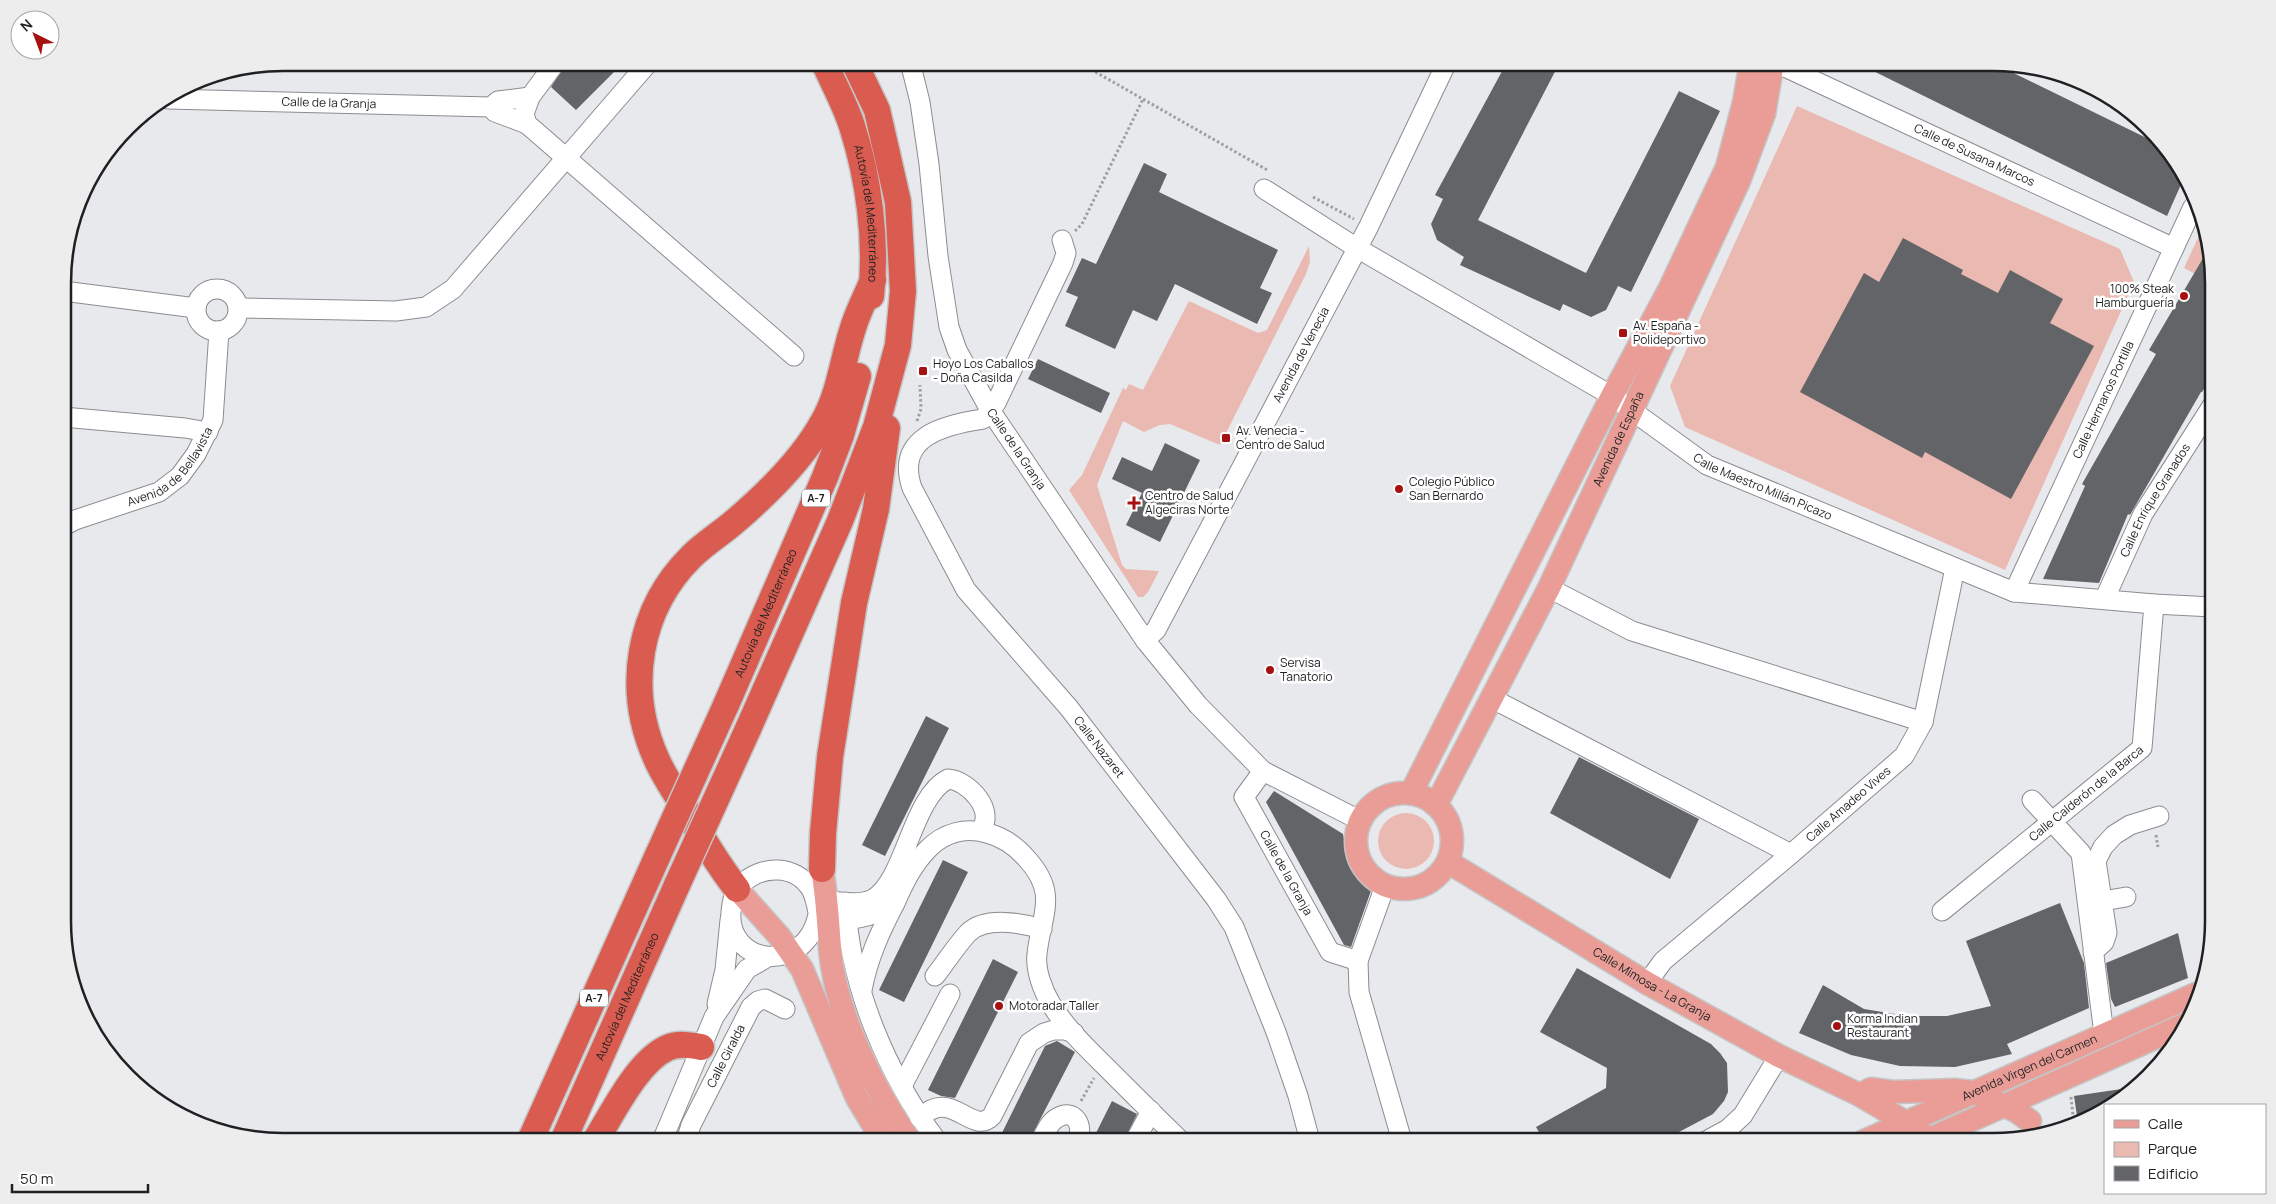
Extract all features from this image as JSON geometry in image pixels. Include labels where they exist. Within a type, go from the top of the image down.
[{"type":"highway","name":"Autovía del Mediterráneo","points":[[534,1133],[726,705],[825,477],[841,435],[868,338],[873,280],[866,184],[852,125],[828,71]]},
{"type":"highway","name":"Autovía del Mediterráneo","points":[[567,1133],[840,521],[876,427],[898,345],[903,291],[898,202],[877,110],[858,71]]},
{"type":"highway","points":[[737,889],[716,860],[656,759],[646,731],[641,705],[641,647],[650,617],[677,571],[767,491],[798,457],[824,422],[841,381],[855,322],[873,280]]},
{"type":"highway","points":[[822,869],[823,833],[830,757],[854,603],[876,509],[898,345]]},
{"type":"highway","points":[[600,1133],[634,1080],[655,1056],[668,1048],[678,1045],[688,1044],[701,1047]]},
{"type":"main road","name":"Avenida de España","points":[[1411,794],[1612,396],[1669,290],[1726,167],[1744,102],[1749,71]]},
{"type":"main road","name":"Avenida de España","points":[[1436,805],[1493,699],[1549,588],[1631,408],[1739,181],[1764,114],[1772,71]]},
{"type":"main road","points":[[1395,794],[1411,794],[1424,797],[1436,805],[1446,816],[1452,832],[1452,847],[1448,862],[1440,874],[1428,884],[1414,889],[1399,890],[1385,886],[1372,878],[1362,866],[1357,851],[1356,836],[1361,821],[1369,808],[1381,799],[1395,794]]},
{"type":"main road","name":"Calle Mimosa - La Granja","points":[[1448,862],[1647,984],[1778,1056],[1860,1096],[1905,1122],[1920,1133]]},
{"type":"main road","points":[[822,869],[831,909],[830,950],[836,983],[867,1070],[905,1133]]},
{"type":"main road","points":[[737,889],[792,953],[802,969],[857,1098],[878,1133]]},
{"type":"main road","name":"Avenida Virgen del Carmen","points":[[1880,1133],[2191,996]]},
{"type":"main road","name":"Avenida Virgen del Carmen","points":[[1944,1133],[2175,1029]]},
{"type":"main road","points":[[2030,1129],[2033,1102],[2041,1088]]},
{"type":"main road","points":[[1872,1133],[1877,1123],[1873,1115],[1864,1107],[1860,1096],[1871,1089],[1893,1092],[1955,1090],[1973,1092],[2004,1106],[2030,1129]]},
{"type":"street","points":[[527,112],[551,71]]},
{"type":"street","points":[[238,308],[396,311],[426,306],[452,289],[641,71]]},
{"type":"street","name":"Calle de la Granja","points":[[912,71],[920,102],[938,256],[949,328],[957,350],[990,410],[1145,640],[1198,705],[1263,771],[1361,821]]},
{"type":"street","name":"Avenida de Venecia","points":[[1145,640],[1156,630],[1368,228],[1443,71]]},
{"type":"street","name":"Calle de Susana Marcos","points":[[1793,71],[2174,248]]},
{"type":"street","name":"Calle de la Granja","points":[[178,99],[491,107],[498,101],[527,112],[566,160],[794,356]]},
{"type":"street","name":"Calle de la Granja","points":[[491,107],[495,112],[527,112]]},
{"type":"street","name":"Calle Maestro Millán Picazo","points":[[1268,181],[1357,248],[1612,396],[1631,408],[1706,465],[2014,592],[2205,607]]},
{"type":"street","name":"Calle Hermanos Portilla","points":[[2014,592],[2192,211]]},
{"type":"street","points":[[914,447],[926,435],[961,422],[982,419],[996,403],[1063,263],[1066,254],[1062,240]]},
{"type":"street","points":[[214,289],[227,292],[236,302],[238,308],[236,321],[226,329],[213,331],[202,325],[198,320],[196,308],[202,296],[214,289]]},
{"type":"street","points":[[71,292],[196,308]]},
{"type":"street","name":"Avenida de Bellavista","points":[[71,522],[159,492],[180,476],[196,454],[213,420],[219,331]]},
{"type":"street","name":"Calle Enrique Granados","points":[[2105,598],[2143,514],[2205,417]]},
{"type":"street","points":[[71,418],[185,428],[208,432]]},
{"type":"street","name":"Calle Nazaret","points":[[914,447],[908,465],[908,476],[912,488],[966,590],[1069,708],[1216,899],[1234,927],[1282,1051],[1298,1096],[1308,1133]]},
{"type":"street","name":"Calle Amadeo Vives","points":[[1647,984],[1663,961],[1904,756],[1923,722],[1955,568]]},
{"type":"street","points":[[1549,588],[1632,631],[1923,722]]},
{"type":"street","name":"Calle Calderón de la Barca","points":[[1942,912],[2142,748],[2154,604]]},
{"type":"street","points":[[1493,699],[1791,854]]},
{"type":"street","name":"Calle de la Granja","points":[[1263,771],[1244,797],[1330,952],[1358,961]]},
{"type":"street","points":[[730,918],[740,942],[750,950],[774,958],[792,953],[810,936],[831,909],[873,899],[883,890],[926,803],[940,782],[948,779],[956,779],[970,790],[979,801],[986,819],[980,831]]},
{"type":"street","points":[[2032,800],[2080,853],[2104,1034]]},
{"type":"street","points":[[2093,952],[2104,942],[2107,933],[2096,861],[2103,847],[2114,835],[2130,825],[2158,816]]},
{"type":"street","points":[[862,990],[870,955],[894,903],[912,868],[929,848],[944,836],[958,832],[980,831],[997,836],[1009,842],[1038,870],[1044,886],[1047,903],[1036,956],[1040,981],[1051,1004],[1074,1033],[1171,1133]]},
{"type":"street","points":[[665,1133],[714,1017],[725,970],[732,904],[737,889],[746,880],[758,873],[772,870],[786,871],[805,882],[831,909],[853,960],[878,1039],[920,1118],[931,1133]]},
{"type":"street","points":[[1385,886],[1358,961],[1359,992],[1400,1133]]},
{"type":"street","points":[[2103,901],[2126,896]]},
{"type":"street","points":[[831,909],[878,912],[894,903]]},
{"type":"street","points":[[935,976],[969,932],[990,923],[1019,922],[1042,929]]},
{"type":"street","points":[[714,1017],[741,977],[754,964],[768,957]]},
{"type":"street","points":[[845,1011],[853,960]]},
{"type":"street","points":[[902,1086],[950,994]]},
{"type":"street","name":"Calle Giralda","points":[[688,1133],[751,1007],[758,1001],[765,999],[785,1009]]},
{"type":"street","points":[[920,1118],[927,1111],[944,1106],[952,1108],[977,1122],[986,1122],[992,1116],[1029,1042],[1044,1033],[1054,1030],[1065,1030],[1074,1033]]},
{"type":"street","points":[[1721,1133],[1743,1115],[1778,1056]]},
{"type":"street","points":[[1139,1133],[1151,1111]]},
{"type":"street","points":[[1045,1133],[1054,1119],[1063,1115],[1073,1117],[1080,1124],[1080,1133]]},
{"type":"path","points":[[1094,71],[1143,99],[1268,181]]},
{"type":"path","points":[[1062,240],[1082,224],[1143,99]]},
{"type":"path","points":[[1307,193],[1368,228]]},
{"type":"path","points":[[914,447],[908,437],[920,414],[920,385]]},
{"type":"path","points":[[1073,1117],[1102,1062]]},
{"type":"green space","points":[[1797,106],[2120,249],[2134,282],[2005,570],[1685,427],[1670,386]]},
{"type":"green space","points":[[2199,235],[2205,279],[2184,268]]},
{"type":"green space","points":[[1309,246],[1310,262],[1306,274],[1220,445],[1170,424],[1160,425],[1144,432],[1123,421],[1097,485],[1122,565],[1126,569],[1159,571],[1148,592],[1143,597],[1138,597],[1069,490],[1082,475],[1123,388],[1126,390],[1129,384],[1143,390],[1189,301],[1258,333],[1267,330]]},
{"type":"green space","points":[[1406,813],[1421,818],[1429,826],[1434,841],[1429,856],[1421,864],[1406,869],[1391,864],[1383,856],[1378,841],[1383,826],[1391,818]]},
{"type":"building","points":[[561,71],[615,71],[576,110],[551,87]]},
{"type":"building","points":[[1502,71],[1555,71],[1478,220],[1586,273],[1679,91],[1720,111],[1631,292],[1618,286],[1606,310],[1591,317],[1563,304],[1560,311],[1460,265],[1464,257],[1437,240],[1431,224],[1443,199],[1435,195]]},
{"type":"building","points":[[1873,71],[2012,72],[2147,138],[2161,154],[2181,185],[2167,216]]},
{"type":"building","points":[[1144,163],[1167,174],[1159,192],[1278,250],[1260,288],[1272,293],[1257,324],[1175,284],[1157,321],[1133,310],[1115,349],[1065,326],[1078,297],[1066,292],[1082,258],[1096,264]]},
{"type":"building","points":[[1903,238],[1963,270],[1961,274],[1998,293],[2010,270],[2063,299],[2050,323],[2094,346],[2011,499],[1925,452],[1922,458],[1800,392],[1864,273],[1879,282]]},
{"type":"building","points":[[2203,258],[2205,387],[2130,515],[2128,514],[2099,583],[2043,579],[2085,486],[2082,484],[2156,354],[2149,350]]},
{"type":"building","points":[[1038,359],[1110,393],[1101,413],[1028,379]]},
{"type":"building","points":[[1165,443],[1200,460],[1160,542],[1126,525],[1142,493],[1112,479],[1122,457],[1152,471]]},
{"type":"building","points":[[926,716],[949,728],[885,856],[862,845]]},
{"type":"building","points":[[1579,757],[1699,819],[1670,879],[1550,813]]},
{"type":"building","points":[[1274,791],[1343,834],[1347,854],[1357,875],[1372,888],[1351,947],[1344,945],[1266,802]]},
{"type":"building","points":[[943,860],[968,872],[904,1002],[879,990]]},
{"type":"building","points":[[2060,903],[2084,963],[2089,1008],[2007,1044],[2012,1054],[1955,1067],[1900,1066],[1851,1055],[1799,1033],[1823,985],[1864,1009],[1907,1016],[1947,1016],[1991,1006],[1966,941]]},
{"type":"building","points":[[2178,933],[2188,978],[2115,1007],[2111,999],[2106,963]]},
{"type":"building","points":[[993,959],[1018,972],[955,1098],[941,1096],[928,1090]]},
{"type":"building","points":[[1577,968],[1711,1044],[1727,1063],[1728,1092],[1724,1101],[1713,1114],[1677,1133],[1539,1133],[1536,1127],[1606,1088],[1607,1068],[1540,1032]]},
{"type":"building","points":[[1057,1041],[1075,1052],[1033,1133],[1002,1133],[1045,1046]]},
{"type":"building","points":[[2122,1089],[2077,1116],[2074,1096]]},
{"type":"building","points":[[1112,1101],[1137,1114],[1128,1133],[1096,1133]]},
{"type":"place","name":"100% Steak Hamburguería","points":[[2184,296]]},
{"type":"place","name":"Av. España - Polideportivo","points":[[1623,333]]},
{"type":"place","name":"Hoyo Los Caballos - Doña Casilda","points":[[923,371]]},
{"type":"place","name":"Av. Venecia - Centro de Salud","points":[[1226,438]]},
{"type":"place","name":"Colegio Público San Bernardo","points":[[1399,489]]},
{"type":"place","name":"Centro de Salud Algeciras Norte","points":[[1134,503]]},
{"type":"place","name":"Servisa Tanatorio","points":[[1270,670]]},
{"type":"place","name":"Motoradar Taller","points":[[999,1006]]},
{"type":"place","name":"Korma Indian Restaurant","points":[[1837,1026]]}]
